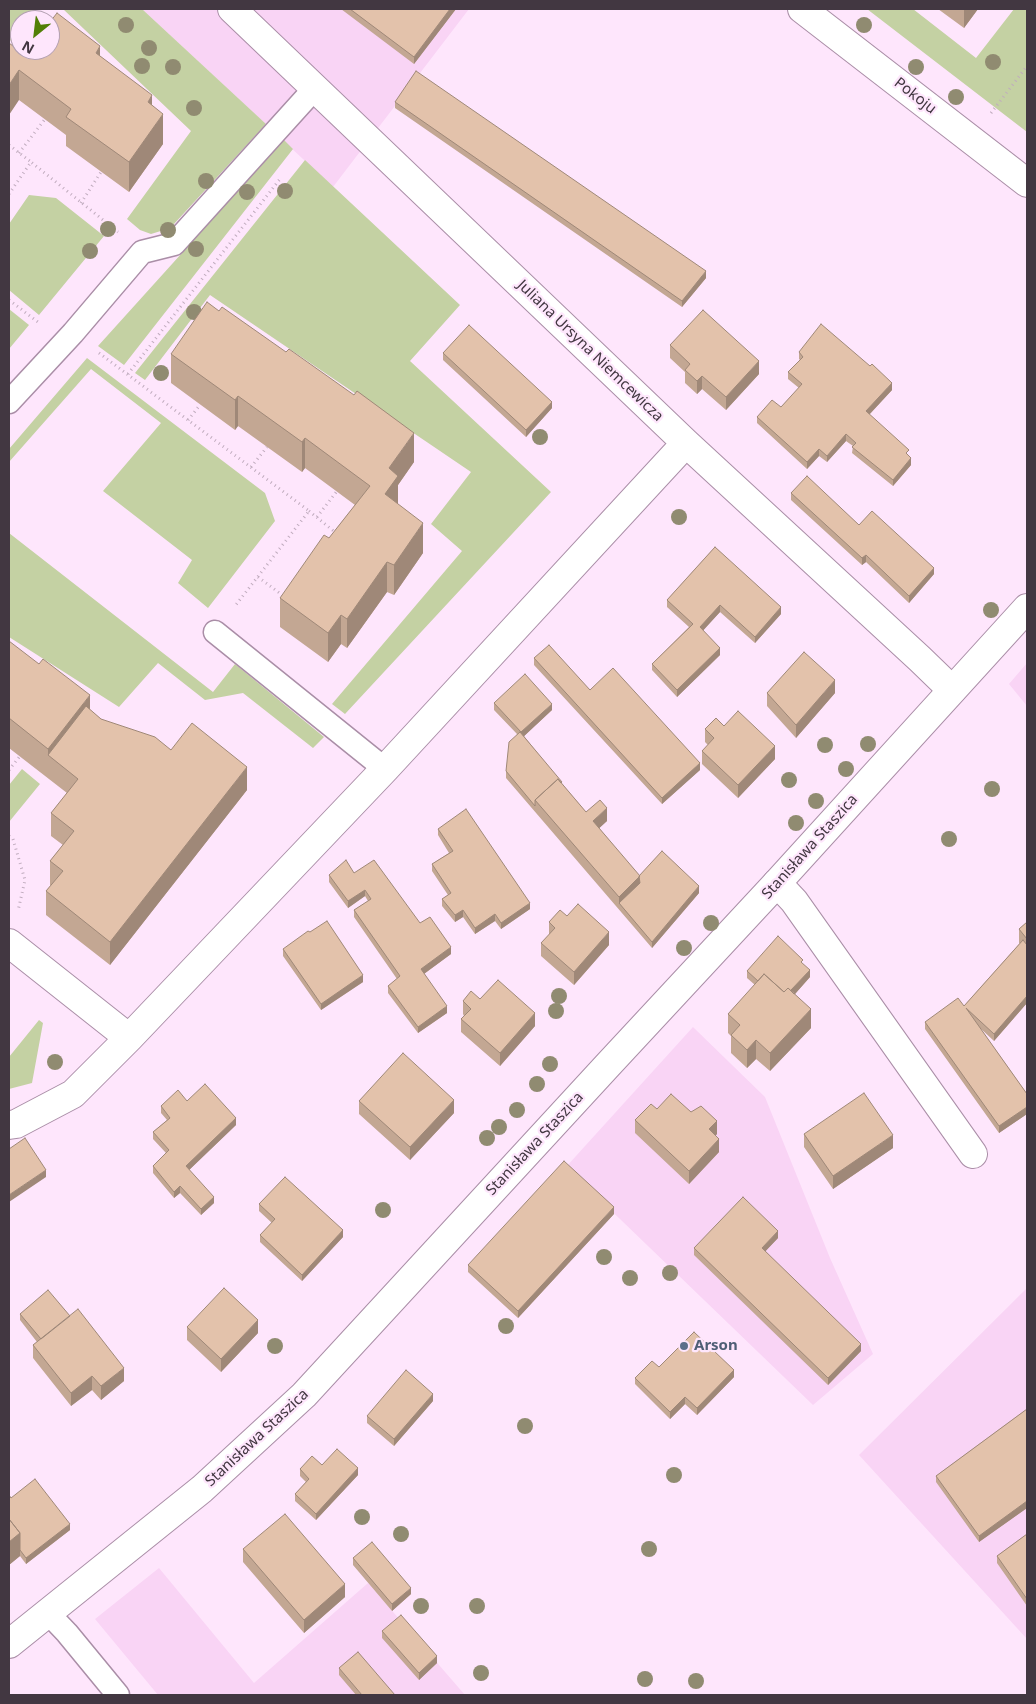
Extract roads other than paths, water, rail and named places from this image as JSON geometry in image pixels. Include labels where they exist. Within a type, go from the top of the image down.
[{"type":"street","name":"Juliana Ursyna Niemcewicza","points":[[232,9],[686,443],[952,690]]},
{"type":"street","name":"Pokoju","points":[[803,9],[1027,183]]},
{"type":"street","points":[[9,1125],[16,1124],[73,1094],[129,1038],[385,769],[686,443]]},
{"type":"street","name":"Stanisława Staszica","points":[[9,1644],[202,1489],[304,1395],[777,883],[952,690],[1023,620]]},
{"type":"street","points":[[777,883],[794,901],[973,1154]]},
{"type":"street","points":[[11,930],[129,1038]]},
{"type":"lane","points":[[9,402],[73,333],[142,252],[174,244],[315,88]]},
{"type":"lane","points":[[214,632],[385,769]]},
{"type":"lane","points":[[48,1613],[118,1695]]},
{"type":"place","name":"Arson","points":[[684,1346]]}]
